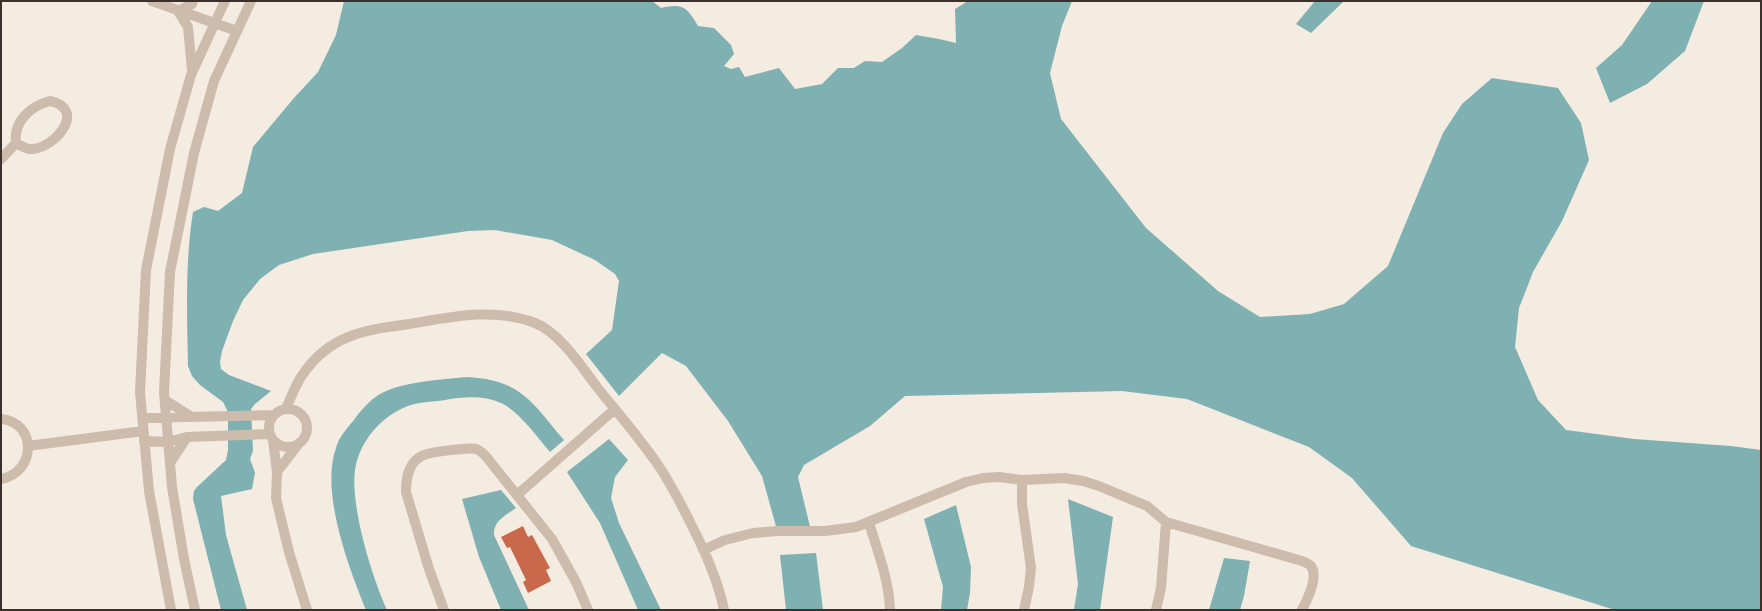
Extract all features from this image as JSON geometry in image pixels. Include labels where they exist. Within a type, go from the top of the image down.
[{"type":"street","points":[[152,1],[237,31]]},
{"type":"street","points":[[178,11],[192,4],[193,1]]},
{"type":"street","points":[[171,610],[149,491],[140,392],[146,270],[170,149],[192,73],[225,1]]},
{"type":"street","points":[[195,610],[184,559],[172,488],[166,417],[165,400],[170,272],[194,153],[214,81],[251,1]]},
{"type":"street","points":[[178,11],[188,27],[192,73]]},
{"type":"street","points":[[1,159],[16,143],[16,130],[19,123],[32,109],[41,103],[50,101],[58,103],[64,108],[68,115],[67,123],[55,138],[47,144],[33,149],[24,148],[16,143]]},
{"type":"street","points":[[286,408],[301,378],[317,358],[332,344],[347,336],[366,330],[455,316],[496,314],[515,317],[537,324],[552,334],[572,354],[656,462],[680,500],[703,550],[717,584],[724,610]]},
{"type":"street","points":[[278,472],[303,441],[308,429],[295,391]]},
{"type":"street","points":[[165,400],[190,416]]},
{"type":"street","points":[[304,416],[293,409],[286,408],[280,410],[274,415],[269,427],[278,472],[276,498],[289,552],[307,610]]},
{"type":"street","points":[[517,495],[615,409]]},
{"type":"street","points":[[142,418],[274,415]]},
{"type":"street","points":[[1,419],[11,421],[18,426],[27,438],[28,446],[26,461],[22,468],[16,473],[1,479],[1,487]]},
{"type":"street","points":[[28,446],[144,436],[168,442],[188,437],[255,435],[272,437],[285,448],[298,446]]},
{"type":"street","points":[[170,464],[188,437]]},
{"type":"street","points":[[444,610],[429,569],[406,492],[406,480],[409,470],[414,462],[423,455],[475,448],[482,452],[488,459],[552,539],[576,582],[588,610]]},
{"type":"street","points":[[703,550],[725,540],[753,533],[778,531],[825,531],[856,528],[966,482],[983,478],[999,477],[1022,480],[1064,478],[1083,480],[1147,506],[1166,522],[1302,561],[1311,565],[1314,573],[1313,581],[1310,596],[1302,610]]},
{"type":"street","points":[[1022,480],[1022,504],[1031,568],[1024,610]]},
{"type":"street","points":[[1156,610],[1161,588],[1166,522]]},
{"type":"street","points":[[869,523],[889,592],[890,610]]},
{"type":"water","points":[[344,1],[652,1],[661,8],[679,6],[691,14],[698,26],[714,28],[731,45],[734,54],[724,66],[731,69],[739,67],[745,77],[779,68],[795,89],[822,84],[838,68],[854,68],[865,61],[882,62],[902,48],[916,35],[956,43],[955,9],[968,1],[1072,1],[1062,26],[1050,73],[1061,119],[1146,228],[1218,291],[1260,317],[1310,314],[1344,304],[1388,266],[1443,133],[1462,104],[1492,78],[1558,88],[1581,123],[1589,160],[1562,221],[1533,272],[1519,308],[1515,347],[1538,400],[1566,430],[1634,439],[1731,446],[1761,450],[1761,610],[1615,610],[1411,546],[1352,478],[1309,447],[1187,399],[1122,391],[905,396],[870,426],[804,465],[798,477],[811,531],[777,530],[762,476],[728,421],[686,366],[662,353],[619,396],[586,354],[612,330],[619,281],[615,274],[595,260],[552,240],[495,230],[468,231],[313,254],[279,265],[260,279],[243,300],[233,321],[222,351],[220,362],[221,369],[229,375],[271,391],[251,409],[253,451],[250,459],[255,473],[252,489],[221,496],[226,535],[247,610],[221,610],[193,499],[194,491],[197,487],[226,460],[228,450],[228,412],[223,402],[200,385],[192,376],[188,366],[188,269],[190,231],[193,212],[204,207],[218,211],[242,193],[253,147],[318,72],[336,35]]},
{"type":"water","points":[[1315,1],[1344,1],[1311,33],[1296,24]]},
{"type":"water","points":[[1652,1],[1704,1],[1685,51],[1647,84],[1610,103],[1596,68],[1622,45]]},
{"type":"water","points":[[467,377],[485,379],[513,388],[523,395],[543,414],[564,440],[550,452],[527,425],[508,407],[494,400],[473,397],[413,404],[394,413],[378,425],[366,441],[357,460],[354,485],[359,521],[369,561],[387,610],[366,610],[345,552],[334,508],[332,466],[337,444],[362,409],[380,394],[400,386],[434,380]]},
{"type":"water","points":[[609,439],[628,460],[615,477],[611,498],[619,523],[661,610],[638,610],[600,523],[567,472]]},
{"type":"water","points":[[501,490],[516,508],[498,522],[494,530],[494,535],[529,610],[501,610],[479,557],[462,499]]},
{"type":"water","points":[[1068,499],[1113,517],[1100,610],[1074,610],[1078,584]]},
{"type":"water","points":[[956,505],[971,567],[970,593],[967,610],[941,610],[943,587],[924,519]]},
{"type":"water","points":[[816,553],[823,610],[786,610],[780,555]]},
{"type":"water","points":[[1224,558],[1250,561],[1240,610],[1209,610]]},
{"type":"building","points":[[523,526],[528,537],[532,535],[550,568],[546,570],[551,581],[528,593],[523,582],[526,580],[510,547],[507,548],[501,537]]}]
